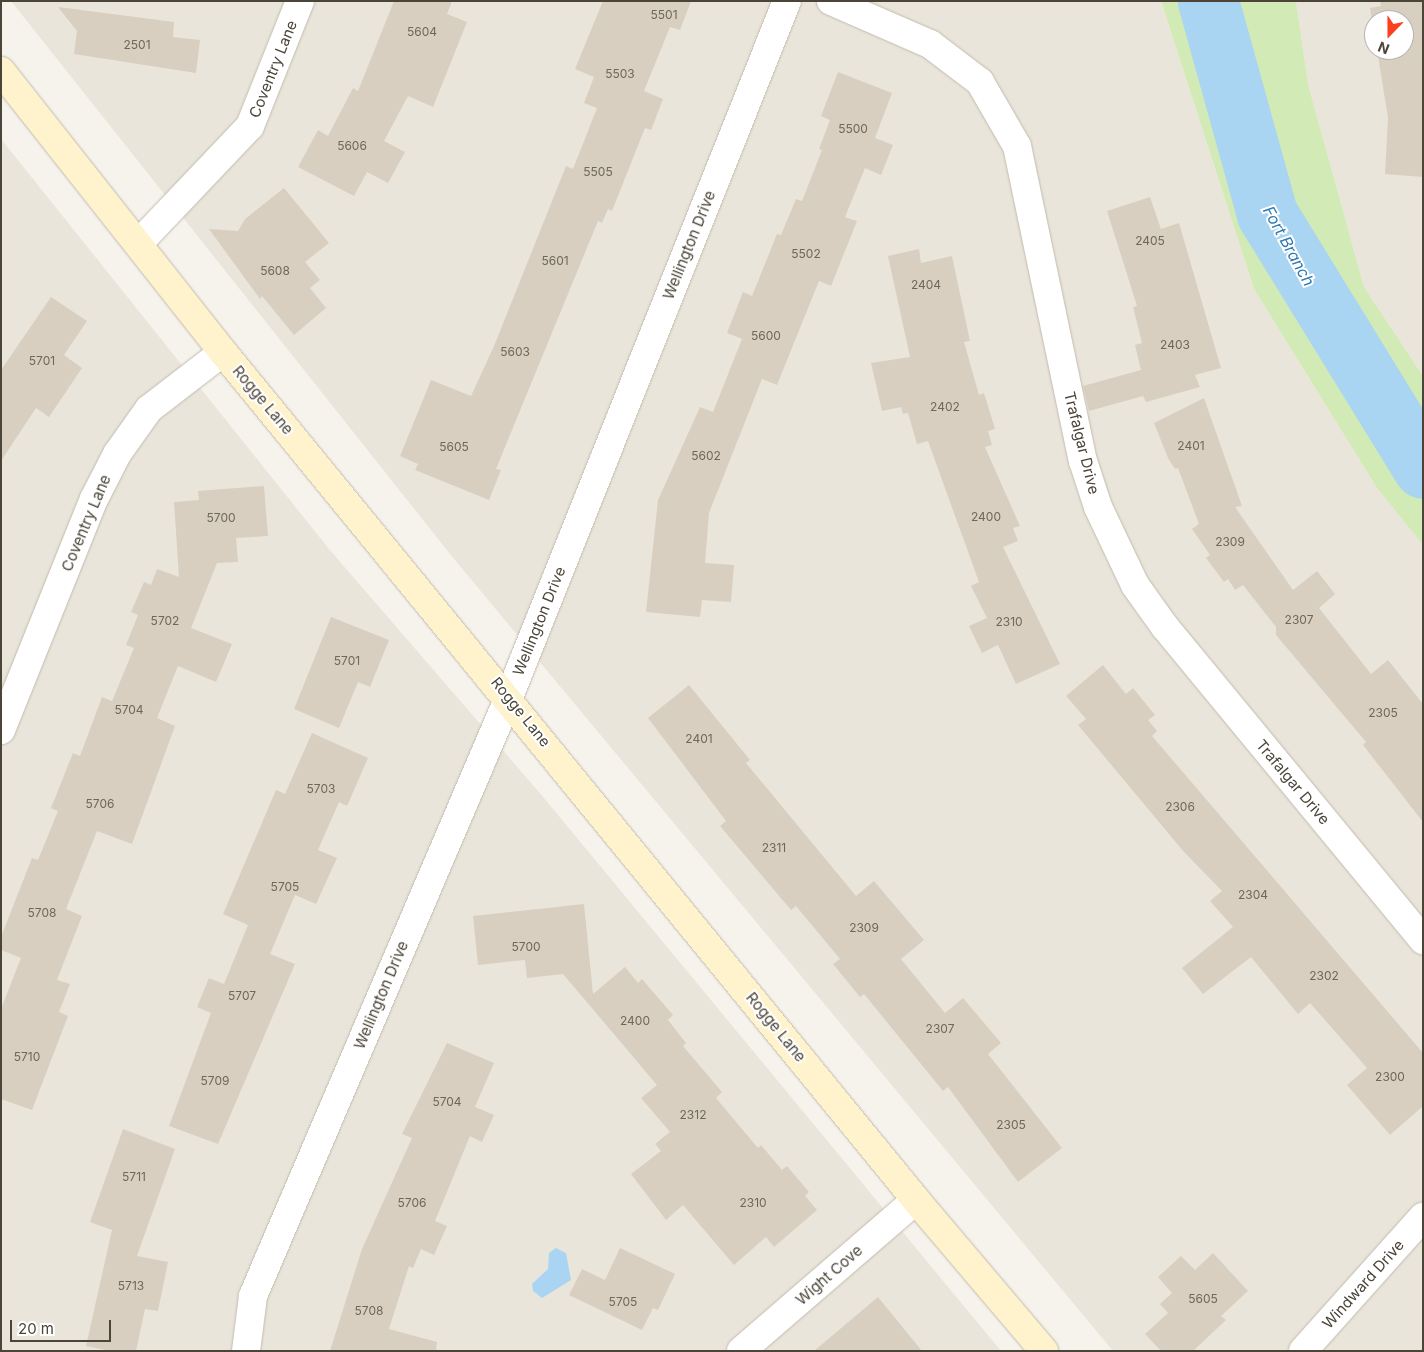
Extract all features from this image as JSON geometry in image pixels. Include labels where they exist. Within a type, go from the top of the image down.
[{"type":"street","name":"Coventry Lane","points":[[139,243],[250,126],[300,1]]},
{"type":"street","name":"Wellington Drive","points":[[246,1351],[253,1296],[508,697],[787,1]]},
{"type":"street","name":"Trafalgar Drive","points":[[832,1],[930,44],[980,82],[1017,146],[1084,461],[1098,507],[1135,585],[1165,627],[1423,940]]},
{"type":"street","name":"Rogge Lane","points":[[1,71],[224,352],[508,697],[916,1200],[1044,1351]]},
{"type":"street","name":"Coventry Lane","points":[[1,730],[11,681],[94,499],[117,454],[149,410],[224,352]]},
{"type":"street","name":"Wight Cove","points":[[741,1351],[916,1200]]},
{"type":"street","name":"Windward Drive","points":[[1303,1351],[1423,1217]]},
{"type":"shaded area","points":[[11,1],[1161,1],[1254,289],[1377,488],[1423,545],[1423,1351],[1113,1351],[450,554]]},
{"type":"shaded area","points":[[1296,1],[1423,1],[1423,376],[1364,287],[1308,84]]},
{"type":"shaded area","points":[[1,139],[329,549],[544,798],[1001,1351],[1,1351]]},
{"type":"green space","points":[[1161,1],[1296,1],[1308,84],[1364,287],[1423,376],[1423,545],[1377,488],[1254,289]]},
{"type":"water","points":[[556,1248],[566,1253],[571,1280],[542,1298],[533,1291],[532,1284],[548,1269],[549,1253]]},
{"type":"building","points":[[394,1],[452,1],[447,14],[467,22],[433,107],[408,96],[384,141],[405,152],[388,183],[367,172],[354,196],[298,167],[318,130],[328,136],[353,88],[358,91]]},
{"type":"building","points":[[603,1],[691,1],[680,30],[670,27],[644,91],[663,99],[651,130],[645,128],[612,211],[608,209],[602,223],[598,221],[496,469],[501,470],[489,500],[415,470],[418,464],[400,456],[431,380],[471,396],[494,346],[566,166],[573,169],[597,108],[584,103],[594,77],[575,69]]},
{"type":"building","points":[[1380,1],[1423,1],[1423,177],[1385,174],[1388,118],[1379,60],[1414,60],[1414,10],[1370,10],[1370,8],[1381,6]]},
{"type":"building","points":[[58,7],[174,22],[173,37],[200,40],[196,73],[74,54],[77,31]]},
{"type":"building","points":[[838,72],[892,93],[875,138],[893,145],[881,175],[865,168],[845,217],[857,221],[831,286],[819,281],[777,385],[762,379],[709,513],[705,563],[734,565],[731,602],[702,600],[700,617],[646,612],[658,500],[700,407],[713,412],[742,339],[727,333],[743,292],[752,296],[777,234],[781,235],[796,199],[802,201],[822,150],[819,149],[830,120],[821,116]]},
{"type":"building","points":[[284,188],[329,243],[305,262],[320,280],[310,288],[326,308],[294,335],[262,296],[260,299],[209,229],[238,231],[245,219]]},
{"type":"building","points":[[1150,197],[1161,229],[1179,223],[1221,368],[1195,375],[1200,387],[1146,402],[1143,396],[1089,411],[1083,386],[1141,370],[1135,345],[1142,343],[1133,307],[1137,306],[1107,211]]},
{"type":"building","points":[[919,249],[921,263],[952,256],[970,341],[964,342],[979,395],[984,393],[995,429],[988,431],[992,445],[985,447],[1020,526],[1013,528],[1018,541],[1003,547],[1060,664],[1016,684],[998,645],[982,653],[969,626],[987,618],[971,586],[979,582],[928,441],[917,444],[908,413],[903,414],[901,407],[882,411],[871,363],[910,357],[888,256]]},
{"type":"building","points":[[51,297],[87,321],[64,355],[82,368],[49,417],[36,408],[1,461],[1,370]]},
{"type":"building","points":[[1204,398],[1242,506],[1235,507],[1293,590],[1317,571],[1335,594],[1319,608],[1371,674],[1388,660],[1423,704],[1423,822],[1363,745],[1366,742],[1276,635],[1276,627],[1243,585],[1235,590],[1228,579],[1224,582],[1206,558],[1210,555],[1192,529],[1199,524],[1178,468],[1175,469],[1168,458],[1154,423]]},
{"type":"building","points":[[264,486],[268,536],[236,538],[238,562],[217,563],[191,628],[232,644],[216,682],[178,666],[157,718],[175,726],[132,844],[97,831],[66,909],[82,916],[57,980],[70,984],[59,1012],[68,1016],[32,1110],[1,1099],[1,1009],[21,958],[1,950],[1,937],[32,858],[38,860],[58,811],[51,808],[73,753],[80,756],[102,697],[112,701],[134,648],[126,645],[138,615],[131,612],[144,582],[151,585],[157,569],[179,577],[174,502],[199,500],[198,491]]},
{"type":"building","points":[[331,617],[389,640],[370,687],[358,682],[339,728],[294,709]]},
{"type":"building","points":[[1103,665],[1126,694],[1133,688],[1155,715],[1148,720],[1157,731],[1152,736],[1423,1053],[1423,1106],[1390,1135],[1347,1085],[1367,1068],[1310,1003],[1298,1014],[1251,957],[1203,994],[1182,968],[1233,927],[1210,901],[1222,891],[1184,852],[1078,725],[1086,719],[1066,696]]},
{"type":"building","points":[[689,685],[750,760],[746,763],[856,896],[874,881],[924,940],[901,959],[945,1013],[963,998],[1001,1043],[988,1054],[1062,1148],[1018,1182],[948,1087],[943,1091],[864,994],[860,997],[833,964],[840,959],[796,906],[791,910],[720,826],[726,821],[648,718]]},
{"type":"building","points":[[312,733],[368,758],[347,806],[339,802],[318,850],[337,858],[316,904],[295,895],[270,954],[295,964],[218,1144],[169,1126],[211,1013],[197,1007],[209,978],[224,984],[248,925],[223,914],[276,790],[285,794]]},
{"type":"building","points":[[584,904],[593,994],[625,967],[638,983],[642,979],[673,1015],[668,1020],[686,1043],[683,1046],[722,1092],[716,1098],[758,1148],[761,1145],[782,1170],[787,1166],[809,1192],[805,1196],[817,1210],[774,1247],[766,1237],[734,1265],[683,1205],[666,1220],[631,1174],[661,1151],[655,1144],[670,1132],[641,1098],[657,1085],[563,974],[527,978],[525,960],[478,965],[473,916]]},
{"type":"building","points":[[447,1043],[494,1063],[475,1107],[494,1115],[482,1142],[470,1136],[435,1221],[447,1226],[434,1255],[421,1249],[413,1268],[409,1266],[389,1329],[437,1342],[436,1351],[330,1351],[362,1249],[412,1138],[402,1134]]},
{"type":"building","points":[[123,1129],[175,1149],[137,1256],[168,1262],[158,1311],[145,1309],[136,1351],[110,1351],[86,1346],[112,1230],[90,1222]]},
{"type":"building","points":[[620,1248],[675,1274],[658,1310],[653,1308],[642,1330],[569,1295],[582,1269],[605,1280]]},
{"type":"building","points":[[1213,1253],[1248,1291],[1221,1316],[1226,1320],[1193,1351],[1161,1351],[1145,1334],[1168,1313],[1160,1304],[1172,1293],[1158,1277],[1181,1256],[1195,1270]]},
{"type":"building","points":[[878,1297],[922,1351],[814,1351]]},
{"type":"waterway","name":"Fort Branch","points":[[1208,1],[1267,214],[1423,468]]}]
